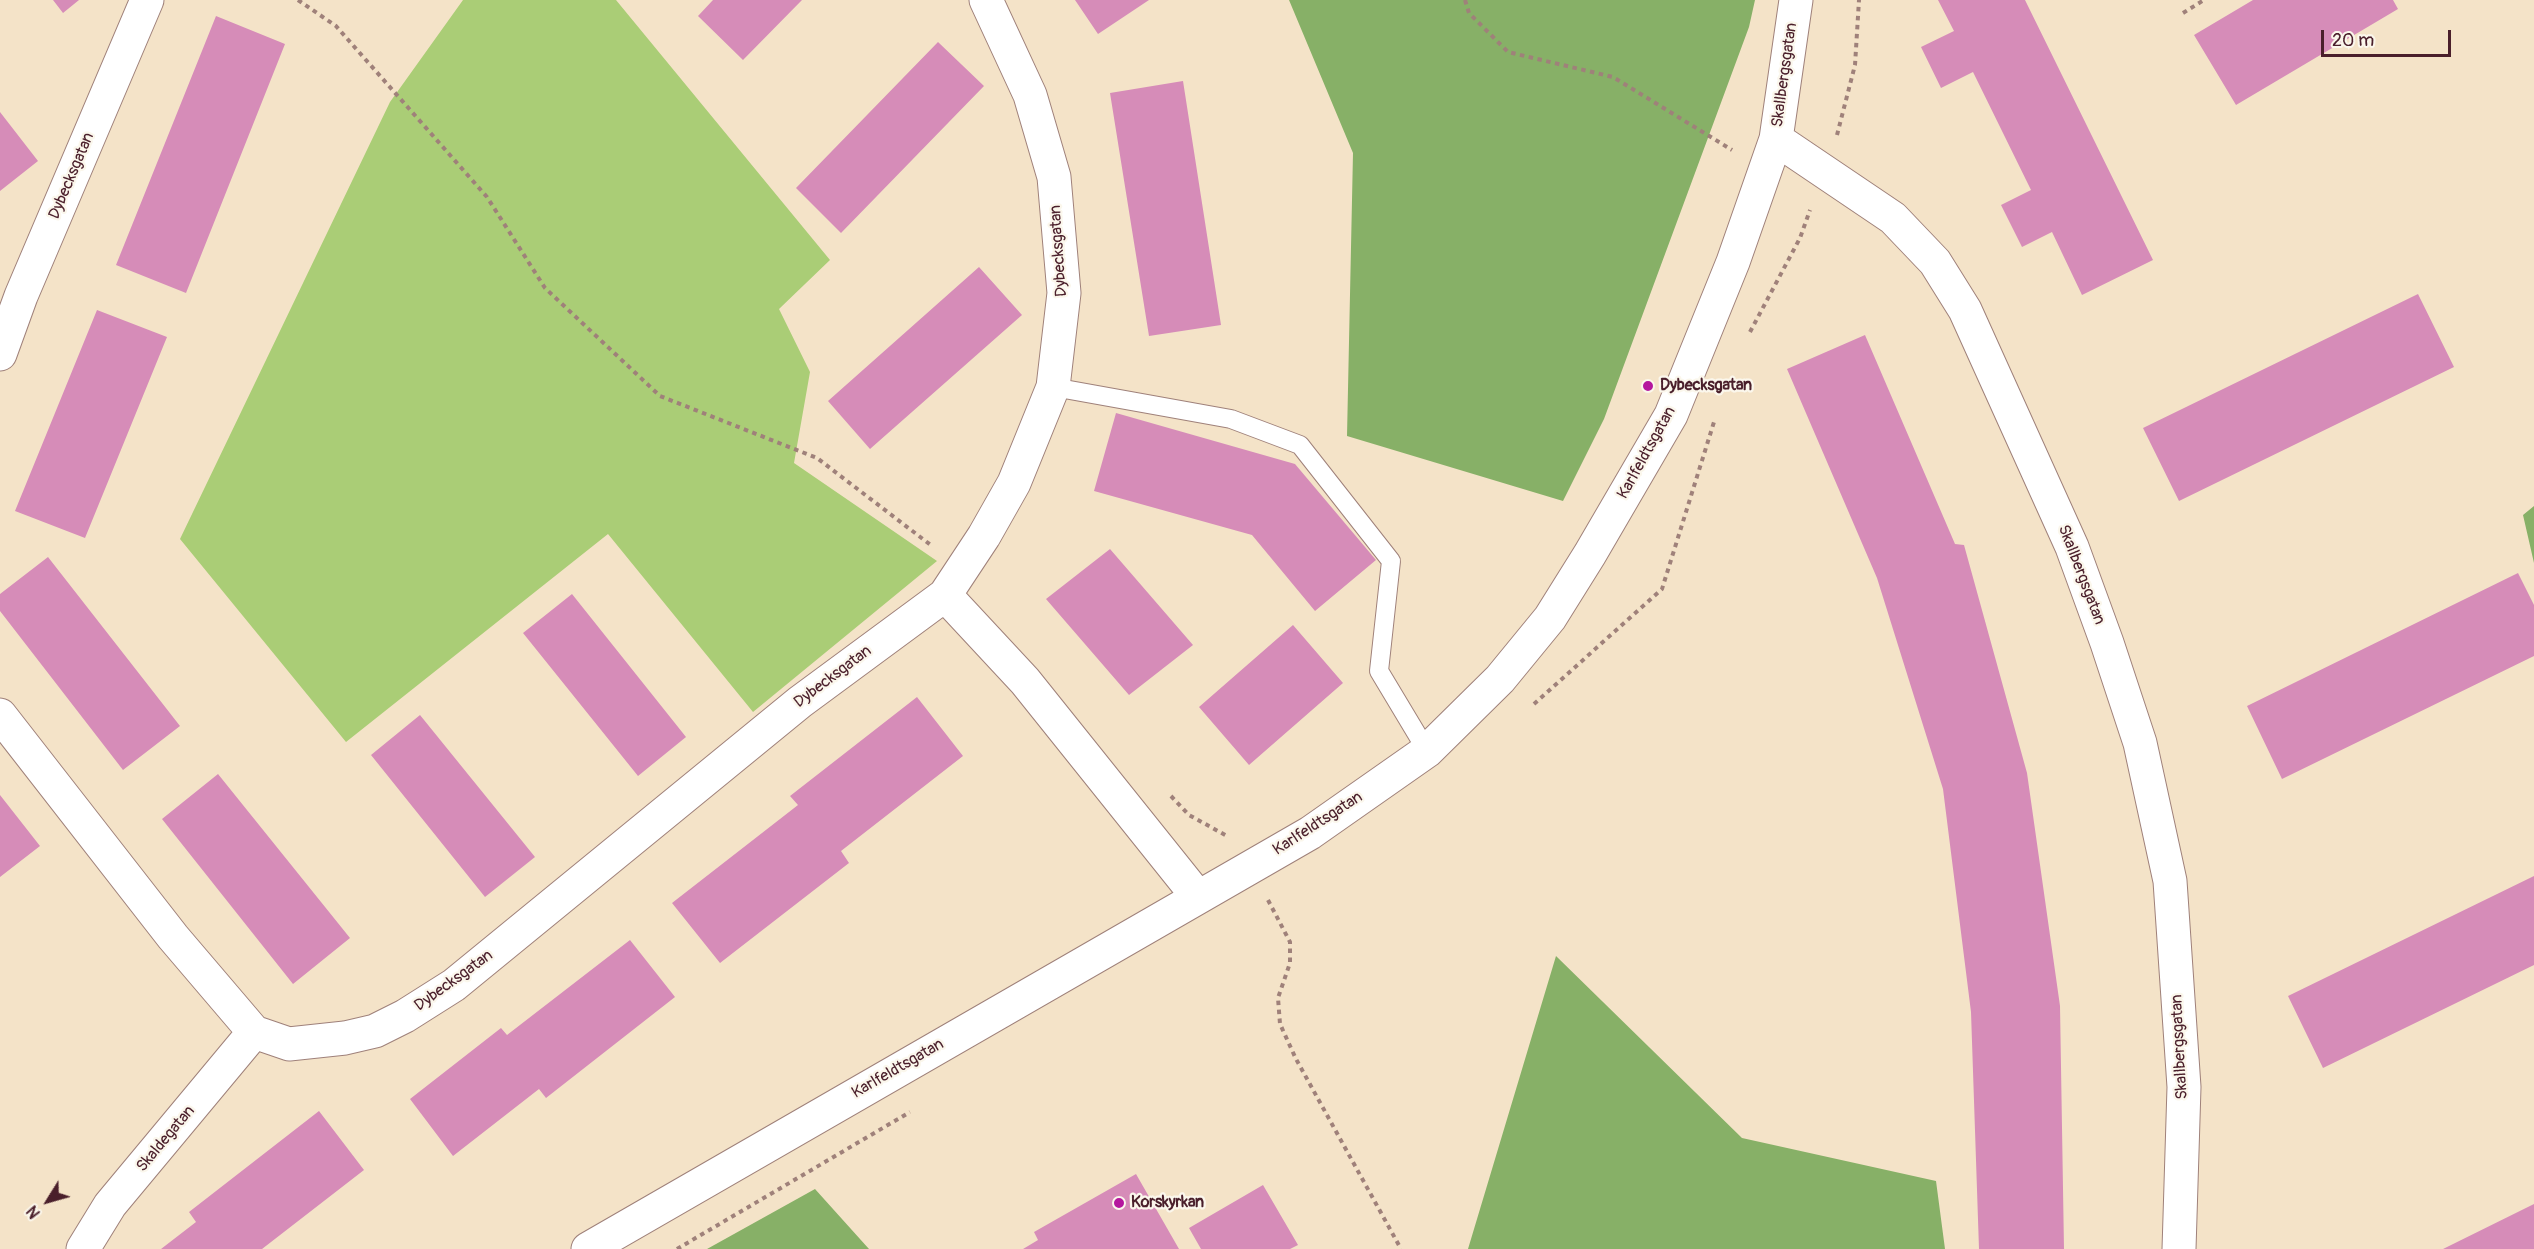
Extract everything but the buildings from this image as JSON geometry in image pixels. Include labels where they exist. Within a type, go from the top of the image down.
[{"type":"street","name":"Dybecksgatan","points":[[0,354],[21,296],[147,0]]},
{"type":"street","name":"Dybecksgatan","points":[[254,1032],[289,1044],[345,1038],[375,1030],[405,1016],[444,992],[800,702],[945,595],[984,536],[1014,483],[1053,387],[1064,293],[1054,177],[1030,95],[986,0]]},
{"type":"street","name":"Skallbergsgatan","points":[[1796,0],[1776,139],[1893,218],[1935,262],[1965,310],[2067,536],[2107,643],[2140,743],[2170,880],[2184,1087],[2179,1249]]},
{"type":"street","name":"Karlfeldtsgatan","points":[[588,1249],[1310,833],[1427,751],[1500,679],[1550,618],[1671,415],[1733,262],[1776,139]]},
{"type":"street","points":[[945,595],[1025,681],[1198,897]]},
{"type":"street","points":[[0,715],[173,937],[254,1032]]},
{"type":"street","name":"Skaldegatan","points":[[83,1249],[110,1205],[254,1032]]},
{"type":"lane","points":[[1053,387],[1231,419],[1300,445],[1391,561],[1379,671],[1427,751]]},
{"type":"path","points":[[298,0],[336,26],[487,198],[545,288],[660,396],[818,458],[934,548]]},
{"type":"path","points":[[1465,0],[1469,13],[1509,52],[1613,77],[1734,151],[1776,139]]},
{"type":"path","points":[[1837,135],[1855,65],[1859,0]]},
{"type":"path","points":[[2183,13],[2204,0]]},
{"type":"path","points":[[1749,334],[1800,237]]},
{"type":"path","points":[[1639,610],[1662,589],[1715,418]]},
{"type":"path","points":[[1269,902],[1290,942],[1290,963],[1278,998],[1280,1024],[1296,1059],[1401,1249]]},
{"type":"green space","points":[[463,0],[616,0],[830,260],[779,309],[810,372],[794,463],[937,561],[753,712],[608,534],[346,742],[180,539],[390,102]]},
{"type":"green space","points":[[1289,0],[1755,0],[1749,27],[1604,419],[1563,501],[1347,436],[1353,153]]},
{"type":"green space","points":[[2534,506],[2534,563],[2523,515]]},
{"type":"green space","points":[[1556,956],[1742,1138],[1936,1181],[1945,1249],[1468,1249]]},
{"type":"green space","points":[[815,1189],[869,1249],[707,1249]]},
{"type":"place","name":"Dybecksgatan","points":[[1648,386]]},
{"type":"place","name":"Korskyrkan","points":[[1119,1203]]}]
